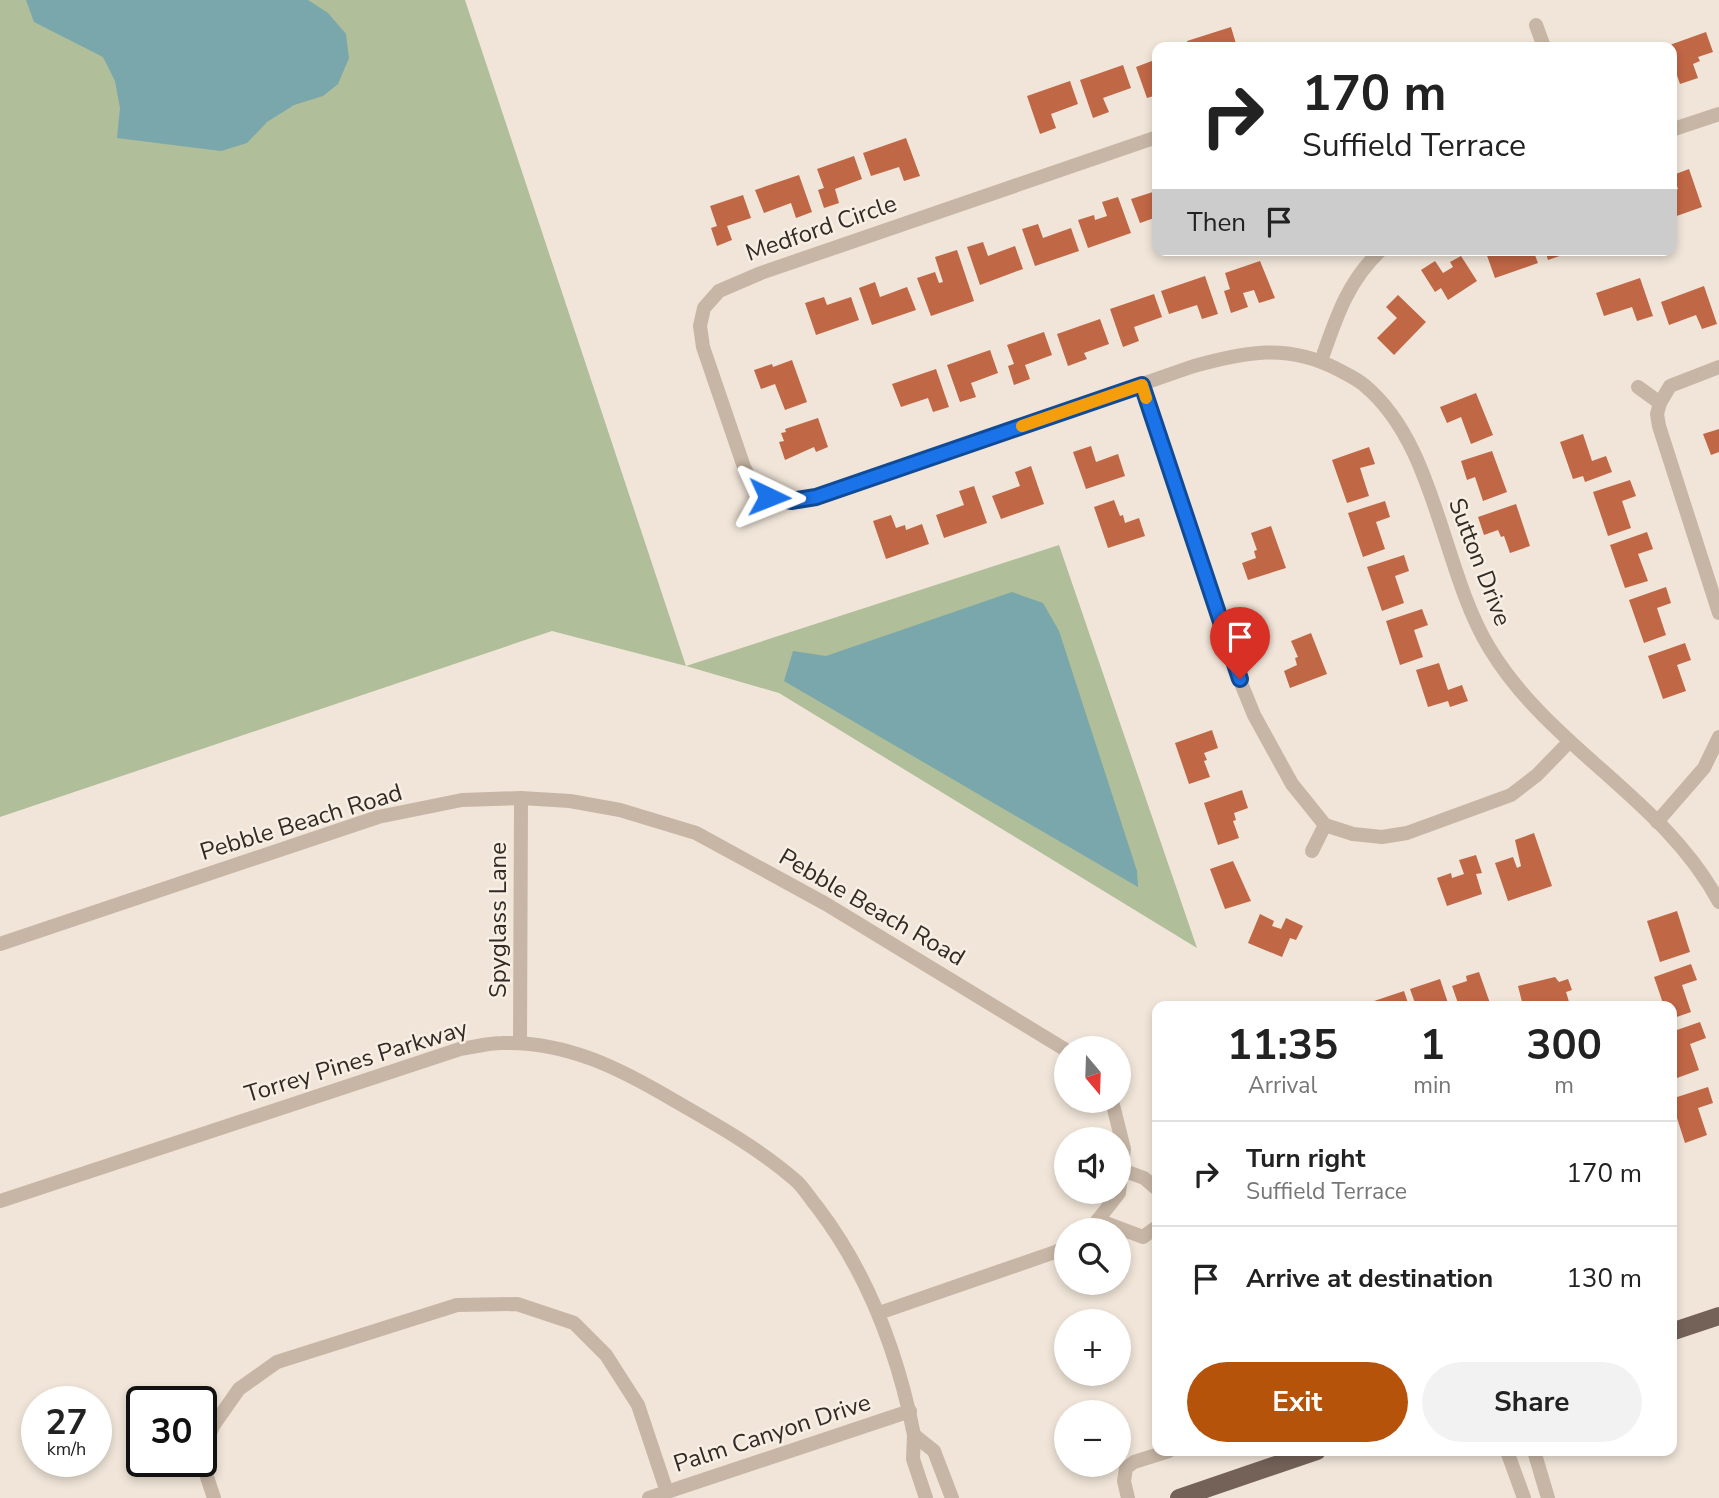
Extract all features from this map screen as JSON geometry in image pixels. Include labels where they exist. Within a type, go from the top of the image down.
[{"type":"main road","points":[[1677,1330],[1719,1316]]},
{"type":"main road","points":[[1179,1498],[1285,1456]]},
{"type":"street","points":[[1536,25],[1542,42]]},
{"type":"street","points":[[1677,128],[1719,114]]},
{"type":"street","name":"Medford Circle","points":[[769,497],[753,485],[744,467],[703,347],[700,326],[705,308],[719,291],[761,273],[1152,139]]},
{"type":"street","points":[[1321,361],[1340,305],[1367,263],[1375,256]]},
{"type":"street","name":"Sutton Drive","points":[[769,497],[791,501],[816,497],[1194,366],[1239,354],[1281,351],[1321,361],[1362,383],[1381,400],[1396,419],[1415,452],[1462,592],[1490,649],[1535,708],[1678,842],[1693,860],[1719,902]]},
{"type":"street","points":[[1719,367],[1670,386],[1660,403],[1657,415],[1719,613]]},
{"type":"street","points":[[1142,385],[1232,661],[1254,715],[1292,784],[1325,825],[1353,834],[1382,837],[1406,833],[1511,795],[1537,775],[1569,741]]},
{"type":"street","points":[[1638,387],[1660,403]]},
{"type":"street","points":[[1657,822],[1703,768],[1719,737]]},
{"type":"street","name":"Pebble Beach Road","points":[[0,944],[378,817],[462,800],[521,798],[570,801],[620,810],[696,833],[826,904],[1054,1043]]},
{"type":"street","name":"Spyglass Lane","points":[[520,1043],[521,798]]},
{"type":"street","points":[[1311,851],[1325,825]]},
{"type":"street","name":"Torrey Pines Parkway","points":[[0,1201],[460,1049],[520,1043],[574,1051],[627,1073],[749,1144],[797,1181],[842,1239],[878,1313],[910,1411],[914,1435],[913,1459],[926,1498]]},
{"type":"street","points":[[1131,1173],[1152,1185]]},
{"type":"street","points":[[1099,1218],[1110,1204]]},
{"type":"street","points":[[1131,1234],[1143,1237],[1152,1231]]},
{"type":"street","points":[[878,1313],[1054,1252]]},
{"type":"street","points":[[217,1412],[239,1389],[277,1362],[457,1305],[517,1304],[574,1323],[606,1355],[638,1405],[667,1492]]},
{"type":"street","name":"Palm Canyon Drive","points":[[649,1498],[910,1411]]},
{"type":"street","points":[[914,1435],[934,1451],[952,1498]]},
{"type":"street","points":[[1129,1498],[1124,1480],[1126,1468],[1134,1462],[1153,1456]]},
{"type":"street","points":[[1509,1456],[1524,1498]]},
{"type":"street","points":[[1515,1473],[1536,1458],[1548,1498]]},
{"type":"street","points":[[207,1477],[214,1498]]},
{"type":"green space","points":[[0,0],[465,0],[686,666],[552,631],[0,817]]},
{"type":"green space","points":[[1059,545],[1197,948],[779,693],[686,666]]},
{"type":"water","points":[[26,0],[308,0],[328,13],[346,34],[349,58],[338,84],[323,96],[294,105],[267,122],[247,143],[221,151],[117,138],[120,108],[115,81],[103,57],[34,22]]},
{"type":"water","points":[[1012,592],[1043,603],[1059,631],[1137,871],[1138,887],[784,681],[793,651],[826,656]]},
{"type":"building","points":[[1231,27],[1236,42],[1187,42]]},
{"type":"building","points":[[1706,32],[1713,52],[1698,57],[1700,61],[1693,64],[1698,78],[1680,84],[1677,75],[1677,42]]},
{"type":"building","points":[[1152,61],[1152,96],[1147,98],[1136,67]]},
{"type":"building","points":[[1123,65],[1131,88],[1103,98],[1109,112],[1093,118],[1080,80]]},
{"type":"building","points":[[1070,81],[1078,104],[1051,114],[1056,128],[1040,134],[1027,96]]},
{"type":"building","points":[[906,138],[920,176],[904,181],[899,167],[871,176],[863,153]]},
{"type":"building","points":[[854,156],[862,179],[835,189],[839,203],[824,208],[818,190],[824,188],[817,169]]},
{"type":"building","points":[[1689,169],[1702,207],[1677,216],[1678,189],[1677,174]]},
{"type":"building","points":[[799,175],[812,212],[796,218],[791,203],[764,213],[755,190]]},
{"type":"building","points":[[1152,192],[1152,219],[1140,223],[1131,199]]},
{"type":"building","points":[[743,195],[751,218],[727,226],[732,240],[717,246],[711,228],[717,226],[710,206]]},
{"type":"building","points":[[1118,197],[1131,233],[1088,248],[1078,220],[1094,215],[1095,220],[1107,216],[1102,202]]},
{"type":"building","points":[[1038,224],[1043,238],[1071,228],[1079,251],[1035,266],[1022,229]]},
{"type":"building","points":[[983,242],[988,256],[1015,246],[1023,269],[980,285],[967,247]]},
{"type":"building","points":[[957,250],[974,301],[931,316],[917,278],[935,272],[939,283],[943,282],[935,257]]},
{"type":"building","points":[[1461,256],[1477,281],[1448,300],[1441,288],[1435,292],[1421,270],[1435,261],[1443,273],[1453,267],[1450,262]]},
{"type":"building","points":[[1487,256],[1535,256],[1538,263],[1495,278]]},
{"type":"building","points":[[1260,261],[1275,298],[1259,303],[1254,290],[1243,293],[1248,307],[1231,313],[1224,291],[1230,289],[1225,273]]},
{"type":"building","points":[[1205,276],[1218,314],[1202,319],[1197,305],[1169,314],[1161,291]]},
{"type":"building","points":[[1640,278],[1653,316],[1637,321],[1632,307],[1604,316],[1596,293]]},
{"type":"building","points":[[875,282],[880,297],[907,287],[916,310],[872,325],[859,288]]},
{"type":"building","points":[[1704,286],[1717,324],[1702,329],[1696,315],[1669,325],[1661,302]]},
{"type":"building","points":[[1154,294],[1162,317],[1134,327],[1139,341],[1123,347],[1110,309]]},
{"type":"building","points":[[1398,295],[1426,322],[1394,355],[1377,338],[1397,318],[1386,307]]},
{"type":"building","points":[[824,297],[827,305],[851,297],[859,320],[816,335],[805,303]]},
{"type":"building","points":[[1100,319],[1109,344],[1084,353],[1087,359],[1068,366],[1057,334]]},
{"type":"building","points":[[1044,332],[1052,355],[1025,365],[1030,379],[1014,385],[1008,366],[1014,364],[1007,345]]},
{"type":"building","points":[[990,350],[998,373],[971,383],[976,397],[960,402],[947,365]]},
{"type":"building","points":[[792,360],[807,402],[785,410],[775,384],[761,389],[754,370]]},
{"type":"building","points":[[936,369],[949,407],[933,412],[928,398],[901,407],[892,384]]},
{"type":"building","points":[[1476,393],[1493,435],[1471,444],[1461,417],[1447,423],[1440,407]]},
{"type":"building","points":[[818,418],[828,447],[816,452],[814,447],[785,460],[779,442],[784,441],[781,433],[786,432],[785,429]]},
{"type":"building","points":[[1719,429],[1719,452],[1711,455],[1703,434]]},
{"type":"building","points":[[1583,434],[1592,461],[1606,456],[1612,472],[1585,482],[1583,476],[1573,479],[1560,442]]},
{"type":"building","points":[[1091,446],[1096,462],[1118,454],[1125,476],[1086,489],[1073,452]]},
{"type":"building","points":[[1369,447],[1375,464],[1360,468],[1369,496],[1347,503],[1332,460]]},
{"type":"building","points":[[1492,451],[1507,492],[1483,501],[1475,477],[1467,480],[1461,461]]},
{"type":"building","points":[[1031,466],[1044,504],[1001,519],[992,496],[1020,486],[1015,472]]},
{"type":"building","points":[[1630,480],[1636,496],[1622,501],[1631,528],[1608,536],[1593,492]]},
{"type":"building","points":[[974,486],[987,523],[944,538],[936,515],[964,505],[959,491]]},
{"type":"building","points":[[1114,500],[1125,523],[1139,518],[1145,536],[1108,548],[1094,507]]},
{"type":"building","points":[[1385,501],[1390,517],[1376,522],[1385,549],[1363,557],[1348,513]]},
{"type":"building","points":[[1516,504],[1530,546],[1510,553],[1504,536],[1501,537],[1498,530],[1484,535],[1478,517]]},
{"type":"building","points":[[891,515],[896,528],[905,525],[906,530],[922,524],[929,544],[886,559],[873,521]]},
{"type":"building","points":[[1271,526],[1286,568],[1248,580],[1242,563],[1256,558],[1254,551],[1257,550],[1251,533]]},
{"type":"building","points":[[1647,532],[1653,549],[1638,554],[1648,581],[1625,588],[1610,545]]},
{"type":"building","points":[[1404,555],[1409,571],[1395,576],[1404,603],[1382,611],[1367,567]]},
{"type":"building","points":[[1666,587],[1671,603],[1657,608],[1666,635],[1644,643],[1629,600]]},
{"type":"building","points":[[1422,609],[1428,625],[1414,630],[1423,657],[1400,665],[1386,621]]},
{"type":"building","points":[[1311,633],[1327,674],[1290,688],[1284,671],[1297,665],[1295,658],[1298,657],[1291,641]]},
{"type":"building","points":[[1685,643],[1691,660],[1677,665],[1686,691],[1663,699],[1648,656]]},
{"type":"building","points":[[1439,663],[1448,690],[1462,685],[1468,701],[1450,707],[1448,701],[1428,707],[1416,670]]},
{"type":"building","points":[[1212,730],[1218,748],[1204,753],[1210,777],[1189,784],[1175,743]]},
{"type":"building","points":[[1242,790],[1248,808],[1234,813],[1236,820],[1233,821],[1239,838],[1218,845],[1204,803]]},
{"type":"building","points":[[1534,833],[1552,886],[1508,901],[1495,863],[1513,857],[1517,868],[1521,866],[1515,840]]},
{"type":"building","points":[[1476,855],[1482,873],[1476,874],[1482,894],[1447,906],[1437,878],[1451,873],[1452,878],[1464,874],[1459,860]]},
{"type":"building","points":[[1233,861],[1251,901],[1225,909],[1210,869]]},
{"type":"building","points":[[1677,911],[1690,952],[1660,962],[1647,921]]},
{"type":"building","points":[[1260,914],[1274,921],[1272,926],[1281,929],[1286,918],[1303,926],[1296,940],[1290,938],[1282,957],[1248,943]]},
{"type":"building","points":[[1691,964],[1697,980],[1682,985],[1691,1012],[1677,1017],[1677,1001],[1662,1001],[1654,977]]},
{"type":"building","points":[[1479,972],[1489,1001],[1457,1001],[1452,986],[1467,981],[1466,976]]},
{"type":"building","points":[[1555,977],[1559,982],[1568,979],[1572,990],[1566,992],[1569,1001],[1522,1001],[1518,986]]},
{"type":"building","points":[[1440,979],[1447,1001],[1414,1001],[1410,989]]},
{"type":"building","points":[[1404,991],[1407,1001],[1374,1001]]},
{"type":"building","points":[[1700,1022],[1706,1038],[1690,1044],[1699,1070],[1677,1078],[1677,1030]]},
{"type":"building","points":[[1708,1087],[1713,1103],[1698,1108],[1707,1135],[1685,1143],[1677,1118],[1677,1097]]},
{"type":"slow traffic","points":[[1022,426],[1142,385],[1146,398]]},
{"type":"route","points":[[769,497],[791,501],[816,497],[1142,385],[1240,679]]}]
